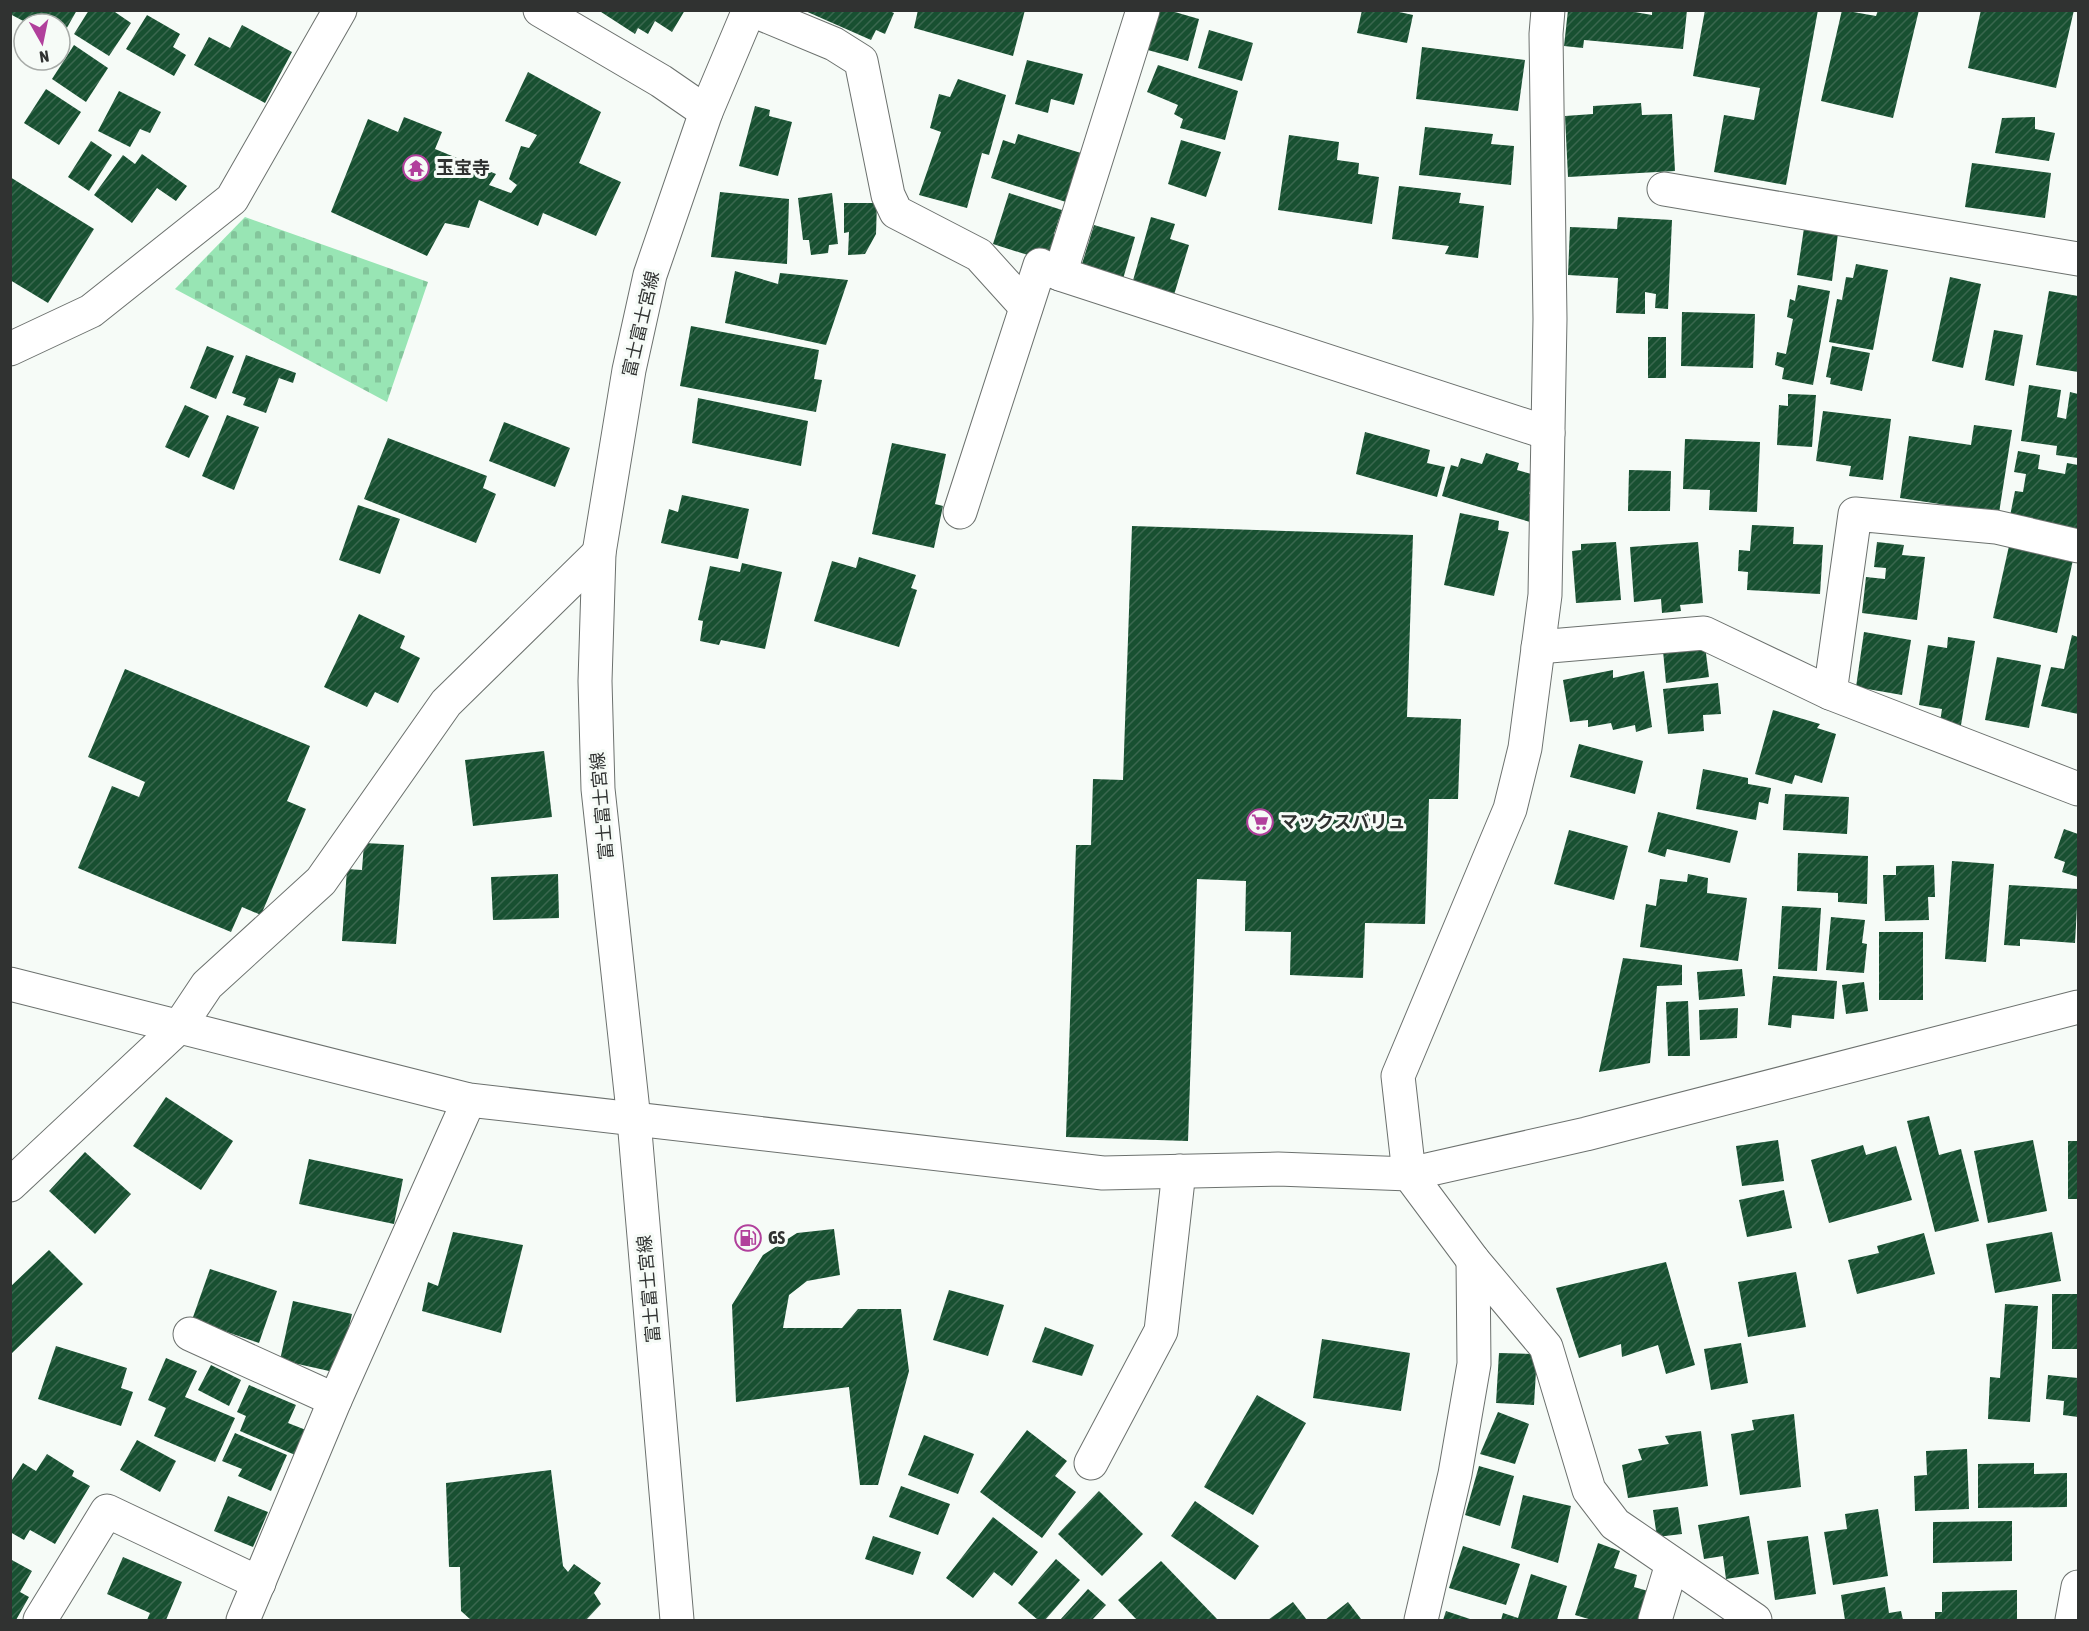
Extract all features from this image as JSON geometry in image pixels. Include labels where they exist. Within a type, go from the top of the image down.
[{"type":"street","points":[[10,349],[92,311],[232,199],[340,10]]},
{"type":"street","points":[[540,10],[661,81],[706,112]]},
{"type":"street","points":[[750,10],[834,44],[861,61],[888,195],[896,212],[979,255],[1026,308]]},
{"type":"street","name":"富士富士宮線","points":[[677,1620],[634,1120],[598,789],[595,681],[599,553],[629,370],[650,275],[706,112],[750,10]]},
{"type":"street","points":[[1060,274],[1143,10]]},
{"type":"street","points":[[1548,10],[1546,34],[1550,319],[1545,596],[1525,748],[1510,809],[1398,1076],[1410,1174],[1473,1260],[1546,1347],[1589,1490],[1615,1524],[1755,1620]]},
{"type":"street","points":[[1664,189],[2079,259]]},
{"type":"street","points":[[960,512],[1040,265],[1060,274],[1548,433]]},
{"type":"street","points":[[1830,693],[1855,514],[1996,527],[2079,546]]},
{"type":"street","points":[[10,1185],[179,1027],[207,985],[321,881],[446,703],[599,553]]},
{"type":"street","points":[[1538,647],[1704,633],[1830,693],[2079,789]]},
{"type":"street","points":[[10,984],[470,1100],[1103,1173],[1278,1169],[1410,1174],[1598,1131],[2079,1007]]},
{"type":"street","points":[[243,1620],[335,1400],[470,1100]]},
{"type":"street","points":[[1091,1463],[1161,1331],[1179,1171]]},
{"type":"street","points":[[1421,1620],[1455,1474],[1474,1364],[1473,1260]]},
{"type":"street","points":[[190,1334],[335,1400]]},
{"type":"street","points":[[40,1620],[107,1511],[258,1583]]},
{"type":"street","points":[[1655,1620],[1672,1564]]},
{"type":"street","points":[[2072,1620],[2079,1587]]},
{"type":"green space","points":[[245,217],[428,282],[387,402],[175,289]]},
{"type":"building","points":[[12,10],[77,10],[72,19],[72,12],[12,12],[12,15],[10,14]]},
{"type":"building","points":[[89,10],[112,10],[131,23],[109,56],[74,34]]},
{"type":"building","points":[[598,10],[685,10],[672,32],[655,21],[648,34],[638,28],[635,34]]},
{"type":"building","points":[[803,10],[887,10],[894,13],[885,34],[876,30],[871,40]]},
{"type":"building","points":[[918,10],[1025,10],[1013,56],[914,28]]},
{"type":"building","points":[[1156,10],[1168,10],[1199,19],[1188,61],[1144,49]]},
{"type":"building","points":[[1362,10],[1390,10],[1413,15],[1407,43],[1357,33]]},
{"type":"building","points":[[1568,10],[1623,10],[1652,15],[1652,10],[1687,10],[1683,49],[1584,40],[1583,48],[1564,46]]},
{"type":"building","points":[[1705,10],[1818,10],[1786,185],[1714,172],[1724,115],[1754,120],[1760,88],[1693,76]]},
{"type":"building","points":[[1842,10],[1876,16],[1878,10],[1919,10],[1893,118],[1821,101]]},
{"type":"building","points":[[1981,10],[2074,10],[2056,88],[1968,68]]},
{"type":"building","points":[[147,15],[180,34],[173,47],[186,55],[174,76],[126,49]]},
{"type":"building","points":[[242,25],[292,52],[265,103],[194,65],[209,37],[230,48]]},
{"type":"building","points":[[1209,30],[1253,43],[1242,81],[1198,68]]},
{"type":"building","points":[[74,45],[108,68],[86,102],[52,79],[57,72],[72,72]]},
{"type":"building","points":[[1422,47],[1525,60],[1518,111],[1416,99]]},
{"type":"building","points":[[1027,60],[1083,74],[1074,105],[1051,99],[1048,113],[1015,104]]},
{"type":"building","points":[[1158,65],[1238,91],[1225,140],[1180,128],[1183,119],[1174,114],[1178,105],[1147,92]]},
{"type":"building","name":"玉宝寺","points":[[528,72],[601,112],[579,163],[621,182],[596,236],[543,213],[538,226],[479,200],[469,228],[445,223],[427,256],[331,212],[368,119],[398,132],[404,117],[442,132],[435,149],[496,174],[489,185],[511,193],[517,185],[509,179],[521,146],[529,148],[537,135],[505,121]]},
{"type":"building","points":[[958,79],[1006,95],[989,155],[982,153],[967,208],[919,195],[941,132],[930,128],[939,94],[950,97]]},
{"type":"building","points":[[46,89],[81,112],[59,145],[24,123]]},
{"type":"building","points":[[119,91],[161,112],[150,133],[140,129],[130,147],[98,131]]},
{"type":"building","points":[[1641,103],[1642,115],[1672,114],[1675,171],[1568,177],[1565,116],[1593,114],[1593,106]]},
{"type":"building","points":[[755,106],[770,110],[769,116],[792,122],[778,176],[739,166]]},
{"type":"building","points":[[2035,117],[2035,129],[2055,133],[2049,161],[1995,153],[2002,118]]},
{"type":"building","points":[[1425,127],[1493,134],[1491,144],[1514,146],[1511,185],[1419,175]]},
{"type":"building","points":[[1018,134],[1081,153],[1066,202],[991,178],[1003,140],[1015,144]]},
{"type":"building","points":[[1289,135],[1339,142],[1337,160],[1359,163],[1358,174],[1379,177],[1372,224],[1278,210]]},
{"type":"building","points":[[1181,140],[1221,152],[1206,197],[1168,184]]},
{"type":"building","points":[[91,141],[112,155],[89,191],[68,177]]},
{"type":"building","points":[[142,154],[187,186],[176,201],[157,188],[132,223],[94,195],[123,155],[135,164]]},
{"type":"building","points":[[1972,163],[2051,173],[2045,218],[1965,207]]},
{"type":"building","points":[[10,177],[94,229],[48,303],[10,280]]},
{"type":"building","points":[[1399,186],[1461,193],[1459,203],[1484,206],[1478,258],[1445,254],[1449,246],[1392,239]]},
{"type":"building","points":[[720,192],[789,199],[787,264],[711,257]]},
{"type":"building","points":[[832,193],[838,244],[829,245],[828,253],[811,255],[809,240],[803,240],[798,198]]},
{"type":"building","points":[[1009,193],[1062,210],[1054,234],[1058,238],[1050,262],[993,244]]},
{"type":"building","points":[[844,203],[877,203],[876,234],[865,254],[848,255],[849,232],[844,233]]},
{"type":"building","points":[[1151,217],[1175,224],[1170,239],[1189,245],[1174,295],[1132,284]]},
{"type":"building","points":[[1618,217],[1672,220],[1668,309],[1655,308],[1656,294],[1645,292],[1645,314],[1616,313],[1618,278],[1568,275],[1570,227],[1617,229]]},
{"type":"building","points":[[1094,225],[1135,237],[1123,279],[1081,267]]},
{"type":"building","points":[[1804,228],[1838,233],[1832,281],[1797,275]]},
{"type":"building","points":[[1856,264],[1888,270],[1873,350],[1829,342],[1837,299],[1842,300],[1846,277],[1853,278]]},
{"type":"building","points":[[735,271],[778,284],[780,273],[848,280],[826,345],[725,323]]},
{"type":"building","points":[[1950,277],[1981,284],[1963,368],[1932,361]]},
{"type":"building","points":[[1798,285],[1830,291],[1813,385],[1782,379],[1784,368],[1775,365],[1777,352],[1786,354],[1793,319],[1787,317],[1790,299],[1795,301]]},
{"type":"building","points":[[2049,291],[2078,296],[2078,372],[2036,365]]},
{"type":"building","points":[[1682,312],[1755,314],[1753,368],[1681,366]]},
{"type":"building","points":[[691,326],[819,350],[814,379],[822,380],[816,412],[680,386]]},
{"type":"building","points":[[1994,330],[2023,335],[2014,386],[1985,380]]},
{"type":"building","points":[[1648,337],[1666,337],[1666,378],[1648,378]]},
{"type":"building","points":[[207,346],[234,356],[216,399],[190,388]]},
{"type":"building","points":[[1832,346],[1870,353],[1862,391],[1830,384],[1831,378],[1826,377]]},
{"type":"building","points":[[246,355],[296,373],[293,383],[279,378],[266,413],[243,405],[246,398],[232,393]]},
{"type":"building","points":[[2029,385],[2061,390],[2057,417],[2066,419],[2070,392],[2078,394],[2078,458],[2056,455],[2057,446],[2021,441]]},
{"type":"building","points":[[1788,394],[1816,395],[1812,447],[1777,445],[1779,405],[1788,406]]},
{"type":"building","points":[[698,398],[808,421],[801,466],[692,443]]},
{"type":"building","points":[[185,405],[209,416],[189,458],[165,447]]},
{"type":"building","points":[[1823,411],[1891,419],[1883,480],[1849,476],[1851,466],[1816,461]]},
{"type":"building","points":[[227,415],[259,427],[234,490],[202,476]]},
{"type":"building","points":[[504,422],[570,448],[555,487],[489,461]]},
{"type":"building","points":[[1974,425],[2012,430],[1999,513],[1900,498],[1909,436],[1971,445]]},
{"type":"building","points":[[1365,432],[1430,450],[1427,463],[1445,467],[1437,497],[1356,474]]},
{"type":"building","points":[[388,438],[487,476],[483,488],[496,494],[476,543],[364,499]]},
{"type":"building","points":[[1685,439],[1760,442],[1757,512],[1709,510],[1710,490],[1683,489]]},
{"type":"building","points":[[892,443],[946,454],[935,504],[943,506],[934,548],[872,534]]},
{"type":"building","points":[[2018,451],[2040,455],[2038,469],[2065,474],[2067,463],[2078,465],[2078,535],[2009,521],[2015,491],[2023,492],[2026,474],[2014,472]]},
{"type":"building","points":[[1486,453],[1519,463],[1517,470],[1535,475],[1529,494],[1538,496],[1530,522],[1442,496],[1451,465],[1458,467],[1461,458],[1482,464]]},
{"type":"building","points":[[1629,470],[1671,471],[1670,511],[1628,511]]},
{"type":"building","points":[[682,495],[749,509],[738,559],[661,543],[669,509],[678,512]]},
{"type":"building","points":[[358,505],[400,519],[380,574],[339,560]]},
{"type":"building","points":[[1460,513],[1499,521],[1498,530],[1509,532],[1494,596],[1444,585]]},
{"type":"building","points":[[1752,525],[1794,527],[1793,544],[1823,545],[1820,594],[1747,590],[1748,572],[1738,571],[1739,550],[1750,551]]},
{"type":"building","name":"マックスバリュ","points":[[1132,526],[1413,535],[1407,717],[1461,719],[1458,799],[1429,799],[1425,924],[1365,923],[1363,978],[1290,975],[1291,932],[1245,931],[1246,881],[1197,879],[1188,1141],[1066,1137],[1076,845],[1091,845],[1093,779],[1123,780]]},
{"type":"building","points":[[1616,542],[1621,600],[1576,603],[1572,551],[1581,550],[1581,544]]},
{"type":"building","points":[[1698,542],[1703,603],[1680,605],[1681,611],[1662,613],[1661,599],[1634,602],[1630,547]]},
{"type":"building","points":[[1877,542],[1904,545],[1902,555],[1925,557],[1917,620],[1862,613],[1866,577],[1885,579],[1886,568],[1874,567]]},
{"type":"building","points":[[2009,546],[2073,560],[2057,633],[1993,618]]},
{"type":"building","points":[[859,557],[916,575],[911,588],[917,590],[899,647],[814,621],[832,561],[856,568]]},
{"type":"building","points":[[742,563],[782,572],[765,649],[721,640],[719,645],[700,641],[703,621],[698,620],[710,566],[740,572]]},
{"type":"building","points":[[359,614],[405,636],[400,648],[420,658],[398,703],[375,692],[367,707],[324,687]]},
{"type":"building","points":[[1864,632],[1911,640],[1902,695],[1856,687]]},
{"type":"building","points":[[2072,635],[2078,637],[2078,714],[2041,706],[2051,667],[2064,669]]},
{"type":"building","points":[[1948,637],[1975,641],[1960,731],[1939,728],[1942,709],[1919,705],[1928,645],[1947,648]]},
{"type":"building","points":[[1705,646],[1709,677],[1666,683],[1663,651]]},
{"type":"building","points":[[1997,657],[2041,665],[2029,728],[1985,720]]},
{"type":"building","points":[[125,669],[310,746],[287,801],[306,809],[261,915],[242,907],[231,932],[78,868],[112,786],[139,797],[145,782],[88,757]]},
{"type":"building","points":[[1613,670],[1613,678],[1644,671],[1652,727],[1636,732],[1635,725],[1613,730],[1611,723],[1588,727],[1588,720],[1570,722],[1563,680]]},
{"type":"building","points":[[1718,683],[1721,714],[1703,715],[1704,731],[1668,734],[1663,689]]},
{"type":"building","points":[[1773,710],[1820,724],[1817,728],[1836,734],[1822,783],[1795,775],[1792,784],[1755,774]]},
{"type":"building","points":[[1579,744],[1643,761],[1635,794],[1570,777]]},
{"type":"building","points":[[544,751],[552,817],[473,826],[465,760]]},
{"type":"building","points":[[1703,769],[1748,778],[1748,784],[1771,788],[1768,804],[1759,802],[1756,820],[1696,809]]},
{"type":"building","points":[[1785,794],[1849,797],[1847,834],[1783,830]]},
{"type":"building","points":[[1658,812],[1738,831],[1730,863],[1667,849],[1665,857],[1648,852]]},
{"type":"building","points":[[2064,829],[2078,834],[2078,877],[2062,872],[2065,862],[2054,858]]},
{"type":"building","points":[[1569,830],[1628,846],[1614,900],[1554,884]]},
{"type":"building","points":[[364,843],[404,845],[396,944],[342,941],[347,869],[362,870]]},
{"type":"building","points":[[1798,853],[1868,856],[1867,904],[1838,902],[1838,893],[1797,891]]},
{"type":"building","points":[[1952,861],[1994,864],[1986,962],[1945,959]]},
{"type":"building","points":[[1934,865],[1935,897],[1928,897],[1929,920],[1885,921],[1883,875],[1896,875],[1896,866]]},
{"type":"building","points":[[558,874],[559,918],[493,920],[491,877]]},
{"type":"building","points":[[1688,874],[1708,878],[1707,893],[1747,898],[1738,961],[1640,947],[1646,904],[1656,906],[1660,879],[1687,882]]},
{"type":"building","points":[[2009,885],[2078,889],[2075,943],[2020,939],[2020,946],[2004,945]]},
{"type":"building","points":[[1782,906],[1821,908],[1817,971],[1778,969]]},
{"type":"building","points":[[1831,917],[1865,920],[1862,943],[1867,944],[1864,973],[1826,970]]},
{"type":"building","points":[[1879,932],[1923,932],[1923,1000],[1879,1000]]},
{"type":"building","points":[[1623,958],[1682,965],[1682,985],[1657,986],[1650,1063],[1599,1072]]},
{"type":"building","points":[[1742,969],[1745,996],[1699,1000],[1697,972]]},
{"type":"building","points":[[1773,976],[1837,981],[1834,1019],[1792,1015],[1791,1028],[1768,1025]]},
{"type":"building","points":[[1864,982],[1868,1011],[1846,1014],[1842,985]]},
{"type":"building","points":[[1688,1001],[1690,1056],[1668,1056],[1666,1002]]},
{"type":"building","points":[[1738,1008],[1737,1038],[1700,1040],[1699,1010]]},
{"type":"building","points":[[166,1097],[233,1141],[201,1190],[133,1146]]},
{"type":"building","points":[[1929,1116],[1939,1155],[1961,1149],[1979,1221],[1935,1232],[1907,1121]]},
{"type":"building","points":[[1778,1140],[1784,1181],[1742,1186],[1736,1146]]},
{"type":"building","points":[[2033,1140],[2047,1211],[1988,1223],[1974,1151]]},
{"type":"building","points":[[2068,1141],[2078,1141],[2078,1199],[2068,1199]]},
{"type":"building","points":[[1863,1145],[1866,1155],[1896,1146],[1912,1200],[1829,1223],[1811,1160]]},
{"type":"building","points":[[85,1152],[131,1194],[95,1234],[49,1191]]},
{"type":"building","points":[[309,1159],[403,1179],[394,1224],[299,1204]]},
{"type":"building","points":[[1784,1190],[1792,1228],[1747,1237],[1739,1200]]},
{"type":"building","points":[[834,1229],[840,1275],[807,1281],[789,1295],[783,1328],[842,1328],[858,1309],[901,1309],[909,1371],[878,1485],[860,1485],[849,1387],[736,1402],[732,1305],[763,1255],[797,1233]]},
{"type":"building","points":[[453,1232],[523,1245],[501,1333],[422,1311],[428,1282],[438,1286]]},
{"type":"building","points":[[2052,1232],[2061,1281],[1995,1293],[1986,1244]]},
{"type":"building","points":[[1924,1233],[1935,1274],[1857,1294],[1848,1260],[1879,1253],[1877,1246]]},
{"type":"building","points":[[49,1250],[83,1284],[10,1355],[10,1287]]},
{"type":"building","points":[[1666,1262],[1695,1365],[1666,1374],[1658,1345],[1622,1357],[1621,1344],[1579,1358],[1556,1288]]},
{"type":"building","points":[[210,1269],[277,1291],[259,1343],[192,1320]]},
{"type":"building","points":[[1796,1272],[1806,1327],[1748,1337],[1738,1282]]},
{"type":"building","points":[[949,1290],[1004,1305],[988,1356],[933,1340]]},
{"type":"building","points":[[2052,1294],[2078,1294],[2078,1349],[2052,1349]]},
{"type":"building","points":[[293,1301],[352,1314],[338,1373],[280,1360]]},
{"type":"building","points":[[2005,1304],[2038,1306],[2030,1422],[1988,1419],[1990,1377],[2000,1378]]},
{"type":"building","points":[[1045,1327],[1094,1345],[1082,1376],[1032,1362]]},
{"type":"building","points":[[1322,1339],[1410,1353],[1401,1411],[1313,1398]]},
{"type":"building","points":[[1741,1343],[1748,1383],[1711,1390],[1704,1349]]},
{"type":"building","points":[[56,1346],[127,1368],[121,1388],[133,1392],[121,1426],[38,1399]]},
{"type":"building","points":[[1499,1353],[1537,1354],[1534,1405],[1496,1403]]},
{"type":"building","points":[[166,1358],[197,1371],[185,1397],[235,1418],[215,1462],[154,1436],[166,1408],[148,1400]]},
{"type":"building","points":[[211,1365],[241,1380],[229,1406],[198,1390]]},
{"type":"building","points":[[2048,1375],[2078,1378],[2078,1417],[2063,1415],[2064,1401],[2046,1399]]},
{"type":"building","points":[[249,1385],[296,1405],[288,1423],[306,1430],[295,1455],[240,1431],[246,1416],[237,1412]]},
{"type":"building","points":[[1257,1395],[1306,1423],[1253,1515],[1204,1487]]},
{"type":"building","points":[[1498,1412],[1529,1424],[1515,1464],[1480,1454]]},
{"type":"building","points":[[1794,1414],[1801,1487],[1740,1495],[1731,1434],[1754,1430],[1752,1420]]},
{"type":"building","points":[[1027,1430],[1067,1461],[1055,1476],[1076,1492],[1042,1538],[980,1492]]},
{"type":"building","points":[[1701,1431],[1708,1486],[1628,1498],[1622,1465],[1642,1460],[1638,1449],[1669,1444],[1665,1436]]},
{"type":"building","points":[[235,1433],[287,1455],[271,1491],[238,1476],[242,1469],[222,1461]]},
{"type":"building","points":[[924,1435],[974,1454],[958,1494],[908,1475]]},
{"type":"building","points":[[137,1440],[176,1461],[160,1492],[120,1470]]},
{"type":"building","points":[[1967,1449],[1969,1509],[1915,1511],[1914,1476],[1927,1475],[1926,1451]]},
{"type":"building","points":[[47,1454],[74,1471],[72,1476],[90,1486],[55,1544],[30,1530],[24,1540],[10,1532],[10,1483],[23,1463],[36,1471]]},
{"type":"building","points":[[2034,1463],[2034,1474],[2067,1473],[2067,1507],[1978,1508],[1978,1464]]},
{"type":"building","points":[[1479,1466],[1514,1476],[1500,1526],[1465,1515]]},
{"type":"building","points":[[551,1470],[563,1566],[568,1572],[574,1564],[601,1583],[594,1593],[601,1604],[586,1620],[471,1620],[461,1611],[460,1567],[449,1567],[446,1483]]},
{"type":"building","points":[[901,1486],[950,1504],[938,1535],[889,1517]]},
{"type":"building","points":[[1099,1491],[1143,1534],[1102,1576],[1058,1534]]},
{"type":"building","points":[[1523,1495],[1571,1506],[1558,1563],[1511,1548]]},
{"type":"building","points":[[228,1496],[268,1512],[253,1547],[214,1531]]},
{"type":"building","points":[[1195,1501],[1259,1546],[1235,1580],[1171,1536]]},
{"type":"building","points":[[1678,1507],[1682,1534],[1657,1537],[1653,1510]]},
{"type":"building","points":[[1878,1509],[1888,1576],[1833,1585],[1824,1532],[1847,1529],[1845,1514]]},
{"type":"building","points":[[1749,1516],[1759,1574],[1726,1579],[1723,1556],[1704,1559],[1698,1525]]},
{"type":"building","points":[[993,1517],[1038,1552],[1012,1586],[994,1572],[973,1598],[946,1578]]},
{"type":"building","points":[[2012,1521],[2012,1561],[1933,1563],[1933,1522]]},
{"type":"building","points":[[873,1536],[921,1552],[913,1575],[865,1559]]},
{"type":"building","points":[[1808,1536],[1816,1594],[1775,1600],[1767,1541]]},
{"type":"building","points":[[1598,1543],[1620,1551],[1614,1568],[1637,1575],[1634,1587],[1648,1591],[1639,1620],[1592,1620],[1575,1615]]},
{"type":"building","points":[[1463,1546],[1520,1564],[1506,1605],[1449,1588]]},
{"type":"building","points":[[123,1557],[182,1582],[166,1620],[147,1620],[150,1613],[107,1594]]},
{"type":"building","points":[[10,1559],[32,1571],[20,1592],[29,1597],[16,1620],[10,1620]]},
{"type":"building","points":[[1056,1559],[1080,1580],[1045,1620],[1038,1620],[1018,1603]]},
{"type":"building","points":[[1161,1561],[1218,1620],[1137,1620],[1118,1600]]},
{"type":"building","points":[[1531,1574],[1567,1586],[1557,1620],[1501,1620],[1503,1613],[1518,1618]]},
{"type":"building","points":[[1885,1587],[1889,1613],[1901,1611],[1903,1620],[1845,1620],[1841,1595]]},
{"type":"building","points":[[1088,1589],[1106,1605],[1092,1620],[1060,1620]]},
{"type":"building","points":[[2017,1590],[2017,1620],[1935,1620],[1935,1612],[1942,1612],[1942,1592]]},
{"type":"building","points":[[1293,1602],[1307,1620],[1268,1620]]},
{"type":"building","points":[[1348,1602],[1361,1619],[1325,1620]]},
{"type":"building","points":[[1446,1611],[1473,1620],[1443,1620]]},
{"type":"place","name":"玉宝寺","points":[[416,168]]},
{"type":"place","name":"マックスバリュ","points":[[1260,822]]},
{"type":"place","name":"GS","points":[[748,1238]]}]
